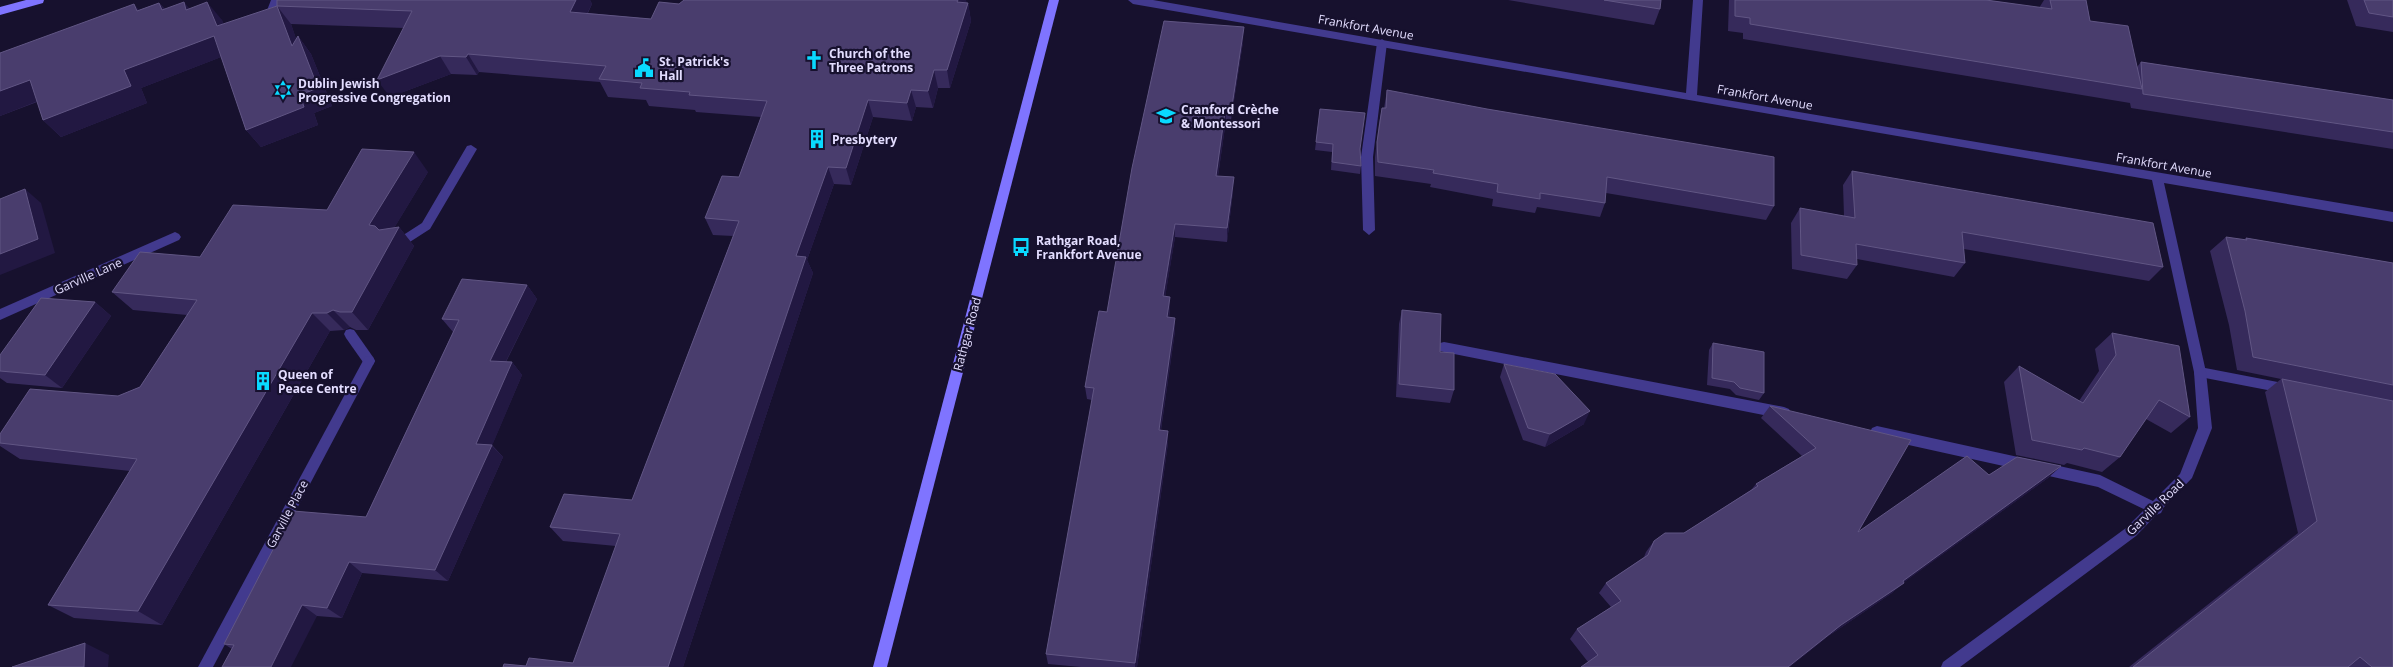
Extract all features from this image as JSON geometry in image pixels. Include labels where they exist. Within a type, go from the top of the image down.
[{"type":"main road","points":[[0,11],[38,0]]},
{"type":"main road","name":"Rathgar Road","points":[[880,667],[1054,0]]},
{"type":"street","points":[[255,22],[270,15],[276,0]]},
{"type":"street","name":"Frankfort Avenue","points":[[1133,0],[1691,98],[2393,217]]},
{"type":"street","points":[[1691,98],[1698,0]]},
{"type":"street","points":[[1369,230],[1367,157],[1382,43]]},
{"type":"street","points":[[398,244],[426,226],[471,149]]},
{"type":"street","name":"Garville Road","points":[[1948,667],[2131,532],[2185,478],[2205,428],[2200,372],[2157,178]]},
{"type":"street","name":"Garville Lane","points":[[0,314],[175,237]]},
{"type":"street","name":"Garville Place","points":[[205,667],[369,361],[350,334]]},
{"type":"street","points":[[1444,347],[1795,415]]},
{"type":"street","points":[[2200,372],[2296,391]]},
{"type":"street","points":[[1862,429],[2100,481],[2156,509]]},
{"type":"building","points":[[277,0],[576,0],[570,12],[651,19],[659,2],[679,4],[684,0],[958,0],[957,2],[968,3],[947,70],[934,70],[928,91],[911,90],[907,103],[868,100],[846,168],[828,167],[796,256],[806,257],[668,667],[503,667],[504,664],[526,666],[529,658],[573,663],[620,534],[550,527],[564,494],[632,500],[739,221],[705,218],[722,176],[739,177],[767,101],[689,95],[690,92],[640,88],[642,83],[599,79],[606,66],[468,54],[466,57],[440,56],[377,80],[412,11],[277,6]]},
{"type":"building","points":[[1604,0],[1661,0],[1660,9]]},
{"type":"building","points":[[1735,0],[1986,0],[2052,9],[2050,0],[2086,0],[2090,21],[2128,26],[2142,89],[1750,24],[1750,18],[1735,16]]},
{"type":"building","points":[[2364,0],[2393,0],[2393,17],[2369,13]]},
{"type":"building","points":[[184,2],[186,10],[207,2],[217,26],[277,6],[292,46],[298,36],[318,88],[300,95],[304,107],[246,130],[214,36],[124,70],[131,86],[43,120],[30,80],[0,91],[0,53],[134,4],[137,11],[159,3],[162,10]]},
{"type":"building","points":[[1164,21],[1244,27],[1232,106],[1226,105],[1216,176],[1234,177],[1227,228],[1175,224],[1163,296],[1170,297],[1167,317],[1175,318],[1159,430],[1168,431],[1135,663],[1046,654],[1094,388],[1085,387],[1092,348],[1099,311],[1107,312],[1132,168]]},
{"type":"building","points":[[2141,62],[2393,100],[2393,132],[2143,94]]},
{"type":"building","points":[[1387,90],[1487,109],[1774,157],[1774,206],[1607,177],[1605,203],[1540,193],[1540,199],[1497,192],[1498,184],[1433,173],[1434,170],[1378,162],[1377,142],[1382,108],[1386,108]]},
{"type":"building","points":[[1320,109],[1365,113],[1360,149],[1361,166],[1332,162],[1333,144],[1316,142]]},
{"type":"building","points":[[362,149],[414,152],[369,225],[375,226],[379,230],[399,227],[352,312],[333,310],[327,313],[312,313],[138,611],[48,605],[137,459],[0,443],[0,434],[30,389],[118,396],[140,387],[197,300],[112,292],[140,252],[200,257],[233,205],[327,210]]},
{"type":"building","points":[[1852,171],[2153,223],[2163,267],[1962,232],[1965,263],[1856,244],[1857,265],[1801,255],[1800,208],[1855,218]]},
{"type":"building","points":[[25,189],[38,239],[0,254],[0,199]]},
{"type":"building","points":[[2226,237],[2247,240],[2246,238],[2393,263],[2393,385],[2253,357],[2245,311]]},
{"type":"building","points":[[462,279],[527,285],[490,361],[512,362],[476,444],[492,445],[435,570],[349,562],[327,608],[302,605],[271,667],[222,667],[234,645],[224,644],[293,511],[366,517],[459,320],[442,319]]},
{"type":"building","points":[[41,298],[95,302],[45,375],[0,371],[0,355]]},
{"type":"building","points":[[1402,310],[1441,314],[1440,352],[1454,353],[1454,390],[1399,384]]},
{"type":"building","points":[[2112,333],[2179,346],[2190,417],[2159,400],[2120,457],[2084,448],[2082,450],[2032,440],[2019,366],[2083,403],[2116,355]]},
{"type":"building","points":[[1713,343],[1764,352],[1764,393],[1740,388],[1734,382],[1712,378]]},
{"type":"building","points":[[1504,364],[1555,374],[1590,411],[1550,434],[1528,428]]},
{"type":"building","points":[[2282,379],[2393,401],[2393,667],[2372,667],[2360,657],[2348,667],[2133,667],[2317,521]]},
{"type":"building","points":[[1770,406],[1911,440],[1858,532],[1967,456],[1989,475],[2017,457],[2061,466],[1903,581],[1904,583],[1841,625],[1788,667],[1581,667],[1598,655],[1577,629],[1621,601],[1606,583],[1648,555],[1654,541],[1665,533],[1684,533],[1758,486],[1756,484],[1816,448]]},
{"type":"building","points":[[85,643],[84,667],[12,667]]},
{"type":"place","name":"Church of the Three Patrons","points":[[814,60]]},
{"type":"place","name":"St. Patrick's Hall","points":[[644,68]]},
{"type":"place","name":"Dublin Jewish Progressive Congregation","points":[[283,90]]},
{"type":"place","name":"Cranford Crèche & Montessori","points":[[1166,116]]},
{"type":"place","name":"Presbytery","points":[[817,139]]},
{"type":"place","name":"Rathgar Road, Frankfort Avenue","points":[[1021,247]]},
{"type":"place","name":"Queen of Peace Centre","points":[[263,381]]}]
